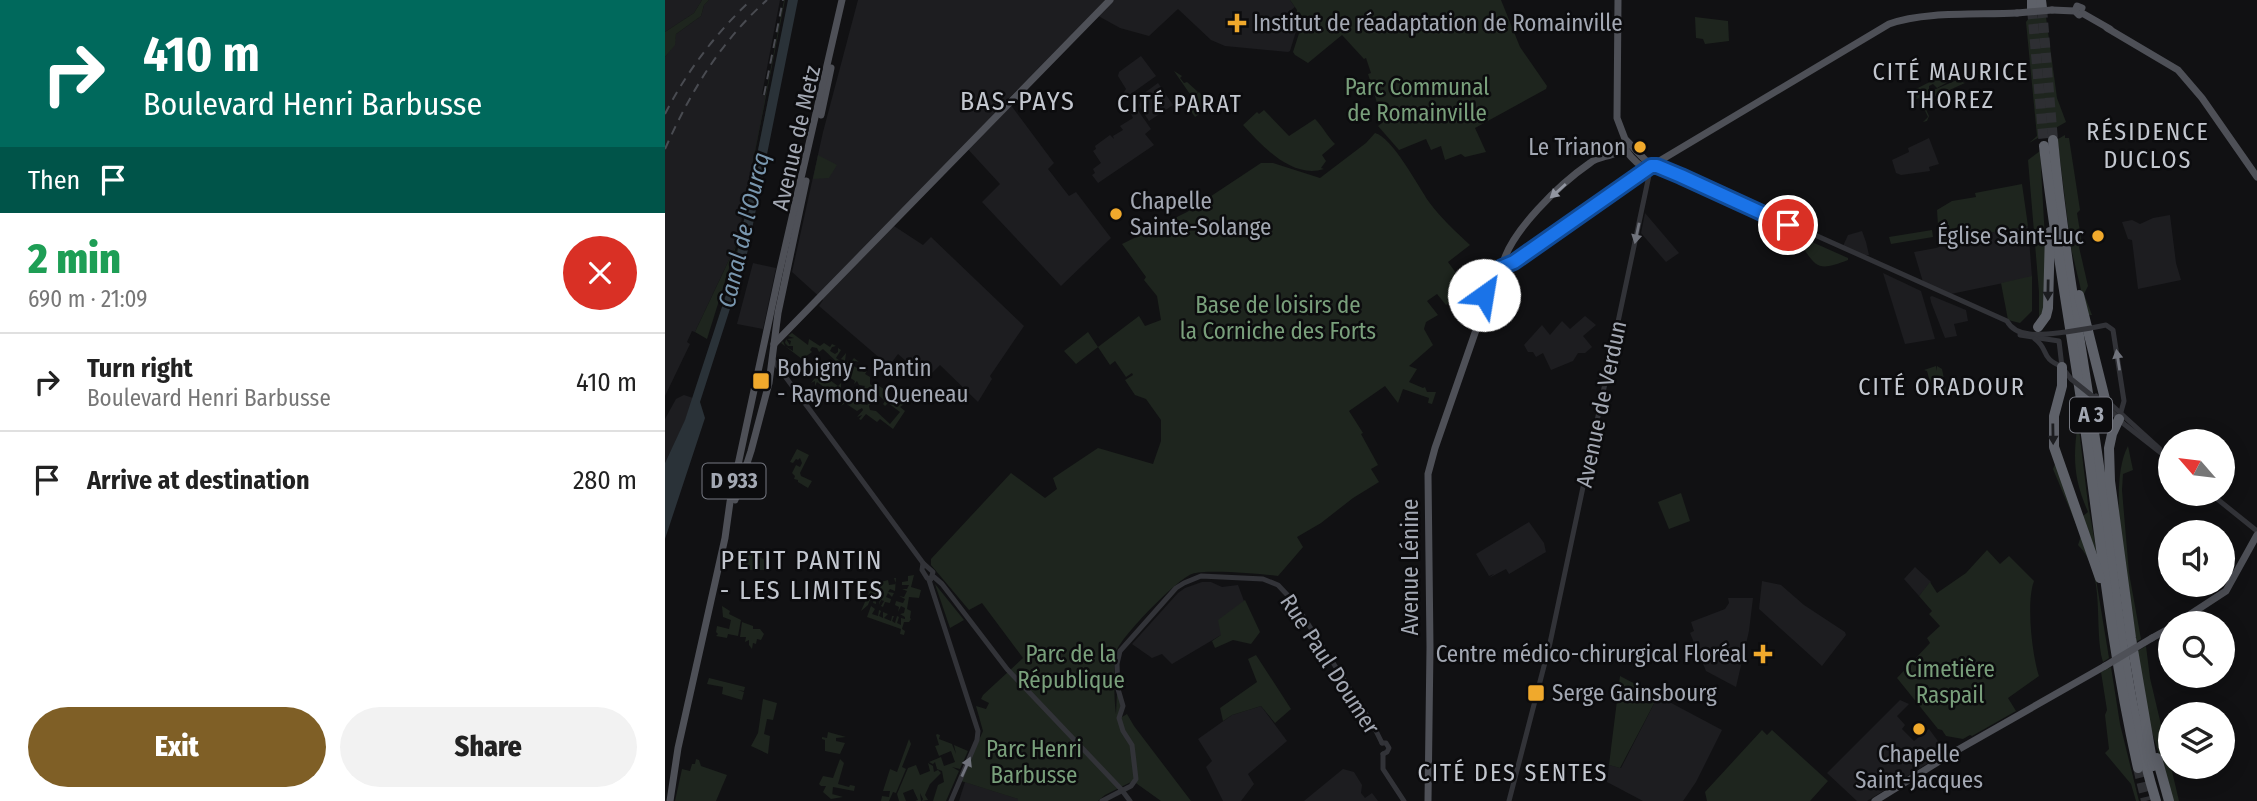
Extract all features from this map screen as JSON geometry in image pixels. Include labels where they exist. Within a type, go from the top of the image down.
[{"type":"highway","name":"A 3","points":[[2137,768],[2125,712],[2084,420],[2052,218],[2049,143],[2133,707],[2157,801]]},
{"type":"highway","points":[[2037,333],[2048,308],[2052,218]]},
{"type":"highway","points":[[2064,241],[2068,247],[2098,395]]},
{"type":"highway","points":[[2068,373],[2061,386],[2054,416],[2054,447],[2101,584],[2107,590]]},
{"type":"highway","points":[[2118,550],[2109,448],[2120,416]]},
{"type":"highway","points":[[2102,488],[2107,491],[2118,550],[2157,801]]},
{"type":"highway","points":[[2143,714],[2169,801]]},
{"type":"main road","name":"Avenue de Metz","points":[[777,339],[793,240],[844,0]]},
{"type":"main road","name":"D 933","points":[[725,538],[730,502],[766,335],[844,0]]},
{"type":"main road","points":[[766,335],[777,339],[811,306],[1110,0]]},
{"type":"main road","points":[[1618,0],[1616,112],[1626,144],[1635,155],[1651,166]]},
{"type":"main road","points":[[1502,267],[1514,262],[1651,166],[1889,24],[1919,17],[2017,13],[2040,5],[2081,8],[2107,28],[2167,62],[2191,84],[2257,177]]},
{"type":"main road","points":[[1502,267],[1519,231],[1532,216],[1592,161],[1613,154],[1626,144]]},
{"type":"main road","name":"Avenue Lénine","points":[[1428,801],[1428,474],[1484,307],[1483,285],[1502,267]]},
{"type":"main road","name":"D 933","points":[[668,801],[725,538],[751,451],[777,339]]},
{"type":"main road","points":[[2198,611],[2226,592],[2257,533]]},
{"type":"main road","points":[[1875,801],[1954,752],[2158,635]]},
{"type":"street","points":[[1651,166],[1681,176],[1865,259],[1925,283],[2007,321],[2011,330],[2020,334],[2064,332],[2106,325],[2113,330],[2124,401],[2120,416]]},
{"type":"street","name":"Avenue de Verdun","points":[[1509,801],[1551,643],[1651,166]]},
{"type":"street","points":[[2007,321],[2010,331],[2024,337],[2037,333],[2059,341]]},
{"type":"street","points":[[2064,332],[2059,341],[2068,373],[2098,395]]},
{"type":"street","points":[[2037,333],[2050,362],[2098,395],[2158,450]]},
{"type":"street","points":[[773,360],[923,563],[922,570],[942,584],[1007,670],[1130,801]]},
{"type":"street","points":[[759,369],[782,373]]},
{"type":"street","points":[[2225,506],[2257,533]]},
{"type":"street","name":"Rue Paul Doumer","points":[[1123,791],[1135,782],[1136,774],[1132,745],[1119,718],[1123,709],[1118,687],[1117,664],[1120,651],[1176,588],[1201,576],[1263,579],[1278,585],[1301,613],[1382,743],[1386,743],[1389,748],[1383,754],[1383,769],[1404,801]]},
{"type":"street","points":[[931,578],[978,732],[951,801]]},
{"type":"street","points":[[1103,801],[1123,791]]},
{"type":"shaded area","points":[[665,0],[702,0],[694,13],[665,32]]},
{"type":"shaded area","points":[[709,0],[780,0],[762,94],[766,95],[737,243],[695,332],[692,331],[687,342],[690,344],[665,396],[665,57],[674,45],[676,34],[701,16],[704,5]]},
{"type":"shaded area","points":[[858,0],[1290,0],[1295,7],[1286,14],[1297,28],[1288,52],[1225,46],[1211,40],[1178,9],[1149,36],[1120,28],[1093,13],[1007,100],[1054,163],[1048,169],[1069,196],[1076,192],[1111,238],[1061,286],[982,202],[1000,184],[965,146],[894,226],[923,245],[931,237],[1024,326],[990,376],[992,379],[978,402],[940,365],[926,379],[898,354],[889,366],[819,306],[823,300],[792,272],[823,132]]},
{"type":"shaded area","points":[[1141,56],[1156,76],[1128,96],[1122,95],[1126,89],[1118,76],[1119,72]]},
{"type":"shaded area","points":[[1158,83],[1173,105],[1149,121],[1139,106],[1143,94]]},
{"type":"shaded area","points":[[1137,109],[1151,129],[1145,134],[1154,145],[1098,183],[1092,175],[1095,173],[1093,169],[1101,163],[1093,151],[1095,146],[1110,135],[1114,139],[1113,136],[1123,130],[1120,126],[1133,118],[1131,114]]},
{"type":"shaded area","points":[[1929,138],[1939,164],[1929,167],[1930,171],[1901,175],[1896,173],[1892,160],[1909,152],[1908,148]]},
{"type":"shaded area","points":[[1645,213],[1679,253],[1666,262],[1641,233]]},
{"type":"shaded area","points":[[2170,215],[2181,280],[2138,289],[2132,240],[2128,239],[2122,222],[2132,220],[2140,224]]},
{"type":"shaded area","points":[[2028,226],[2032,277],[1951,294],[1923,282],[1914,252],[1939,247],[1939,240],[1946,239],[1945,236],[1948,236],[1949,240]]},
{"type":"shaded area","points":[[1862,231],[1869,255],[1862,255],[1843,246],[1848,235]]},
{"type":"shaded area","points":[[753,263],[776,268],[763,329],[737,324]]},
{"type":"shaded area","points":[[1883,273],[1921,291],[1935,339],[1905,344]]},
{"type":"shaded area","points":[[1932,296],[1966,310],[1968,321],[1954,324],[1957,336],[1945,338],[1931,302]]},
{"type":"shaded area","points":[[1585,316],[1596,325],[1583,336],[1592,347],[1585,353],[1578,353],[1573,361],[1551,370],[1543,353],[1536,357],[1533,352],[1528,352],[1524,345],[1542,325],[1550,335],[1562,321],[1570,329]]},
{"type":"shaded area","points":[[684,395],[693,398],[665,463],[665,419],[676,399]]},
{"type":"shaded area","points":[[1529,522],[1544,543],[1546,552],[1509,574],[1506,569],[1489,578],[1494,574],[1489,576],[1476,554]]},
{"type":"shaded area","points":[[1915,567],[1931,582],[1919,596],[1904,579]]},
{"type":"shaded area","points":[[1762,581],[1781,585],[1804,605],[1845,632],[1846,635],[1822,666],[1759,609]]},
{"type":"shaded area","points":[[1202,582],[1211,582],[1222,587],[1238,585],[1244,601],[1221,635],[1172,664],[1162,654],[1152,658],[1132,644],[1178,593]]},
{"type":"shaded area","points":[[1728,598],[1753,598],[1749,631],[1736,687],[1706,671],[1690,633],[1694,631],[1691,622],[1725,609],[1729,603]]},
{"type":"shaded area","points":[[1658,696],[1722,730],[1696,782],[1683,801],[1643,801],[1607,782],[1609,765],[1621,768]]},
{"type":"shaded area","points":[[1900,700],[1909,704],[1897,716],[1905,725],[1902,729],[1914,741],[1929,729],[1946,752],[1867,801],[1857,801],[1827,773]]},
{"type":"shaded area","points":[[1261,706],[1287,741],[1248,774],[1254,784],[1241,801],[1223,801],[1206,767],[1212,761],[1198,739],[1232,715]]},
{"type":"shaded area","points":[[1343,769],[1354,772],[1362,785],[1361,793],[1365,798],[1372,793],[1378,801],[1304,801]]},
{"type":"shaded area","points":[[965,782],[1019,799],[959,801]]},
{"type":"green space","points":[[702,0],[709,0],[704,5],[701,16],[676,34],[675,45],[665,57],[665,32],[694,13]]},
{"type":"green space","points":[[784,0],[785,0],[737,243]]},
{"type":"green space","points":[[788,0],[738,253],[711,340],[730,278],[731,263],[739,246]]},
{"type":"green space","name":"Parc Communal de Romainville","points":[[1290,0],[1501,0],[1520,47],[1547,86],[1546,89],[1475,128],[1486,152],[1465,157],[1461,154],[1445,160],[1441,146],[1431,150],[1426,139],[1399,150],[1378,126],[1383,122],[1368,74],[1371,73],[1366,58],[1364,59],[1342,35],[1308,63],[1295,55],[1293,52],[1304,18],[1300,14],[1296,17],[1297,10]]},
{"type":"green space","points":[[1695,17],[1728,21],[1729,41],[1705,44],[1703,39],[1696,38]]},
{"type":"green space","points":[[2046,17],[2057,98],[2066,122],[2029,143],[2037,136],[2026,22],[2029,18]]},
{"type":"green space","points":[[1959,67],[1946,83],[1937,88],[1933,84],[1929,86],[1929,92],[1957,80],[1965,83],[1925,101],[1923,103],[1929,116],[1927,121],[1923,122],[1928,117],[1919,98],[1913,101],[1917,97],[1912,91]]},
{"type":"green space","points":[[1174,71],[1182,76],[1180,78],[1184,83],[1187,82],[1198,92],[1194,96],[1199,92],[1211,106],[1195,117],[1185,103],[1192,97]]},
{"type":"green space","points":[[1264,110],[1289,136],[1315,119],[1335,144],[1322,155],[1326,161],[1321,168],[1324,169],[1312,171],[1290,165],[1260,143],[1243,125],[1257,112],[1259,114]]},
{"type":"green space","name":"Base de loisirs de la Corniche des Forts","points":[[1375,133],[1389,143],[1429,202],[1470,245],[1448,262],[1467,288],[1446,305],[1437,294],[1427,301],[1438,315],[1426,322],[1424,329],[1433,345],[1409,366],[1417,369],[1409,382],[1425,387],[1427,392],[1436,392],[1432,404],[1428,403],[1429,398],[1403,389],[1398,403],[1385,386],[1349,411],[1378,465],[1371,469],[1379,482],[1297,537],[1303,547],[1278,576],[1221,572],[1192,574],[1151,608],[1117,650],[1114,672],[1116,714],[1117,692],[1122,717],[1127,714],[1191,801],[1161,801],[1133,781],[1098,801],[1018,801],[961,781],[983,731],[976,706],[986,709],[989,703],[981,699],[983,695],[1023,658],[982,603],[969,610],[931,565],[931,559],[1011,473],[1045,498],[1057,489],[1053,478],[1098,448],[1153,464],[1161,441],[1161,420],[1146,399],[1135,395],[1125,380],[1133,375],[1132,373],[1126,377],[1115,361],[1110,365],[1098,347],[1139,316],[1145,326],[1161,320],[1157,296],[1122,244],[1187,212],[1261,163],[1273,163],[1320,178]]},
{"type":"green space","points":[[2065,135],[2065,138],[2069,138],[2080,210],[2077,213],[2082,244],[2079,247],[2088,286],[2084,294],[2092,315],[2087,315],[2071,248],[2058,143],[2058,139]]},
{"type":"green space","points":[[2040,151],[2045,239],[2045,310],[2039,320],[2028,160]]},
{"type":"green space","points":[[818,155],[837,165],[829,178],[813,179]]},
{"type":"green space","points":[[2022,184],[2028,226],[1949,240],[1946,236],[1946,239],[1939,240],[1937,210],[1952,201],[1976,197],[1975,193]]},
{"type":"green space","points":[[1932,230],[1933,237],[1891,244],[1889,237]]},
{"type":"green space","points":[[1803,238],[1848,260],[1830,266],[1819,265],[1799,242]]},
{"type":"green space","points":[[737,243],[707,339],[695,332]]},
{"type":"green space","points":[[2032,276],[2032,311],[2020,323],[2008,320],[2001,283]]},
{"type":"green space","points":[[1088,332],[1098,347],[1076,364],[1064,351]]},
{"type":"green space","points":[[792,333],[808,345],[809,339],[820,346],[824,343],[830,347],[832,344],[836,346],[830,351],[835,354],[838,348],[841,350],[836,358],[843,363],[844,360],[837,358],[841,359],[846,353],[845,361],[850,363],[854,358],[859,362],[855,361],[852,365],[867,371],[865,374],[870,377],[870,384],[874,387],[876,384],[887,391],[888,395],[884,395],[891,399],[894,395],[898,398],[895,402],[904,404],[900,407],[905,411],[893,429],[880,419],[877,422],[866,414],[859,419],[862,415],[857,417],[862,408],[857,411],[845,403],[841,406],[850,389],[853,390],[850,394],[856,400],[858,397],[858,401],[867,405],[872,401],[870,410],[876,411],[890,424],[900,412],[888,403],[885,406],[885,401],[877,394],[873,397],[875,393],[867,388],[863,389],[865,386],[859,385],[857,381],[854,384],[855,381],[849,377],[844,379],[848,375],[845,373],[842,376],[843,371],[840,369],[835,372],[831,368],[839,364],[823,349],[819,352],[812,347],[812,352],[802,359],[781,343],[783,341],[785,346],[793,351],[793,346],[788,346],[785,343],[786,339],[790,345],[791,341],[787,339],[794,338],[788,336]]},
{"type":"green space","points":[[809,365],[819,370],[822,365],[825,367],[818,373],[825,377],[828,375],[827,378],[838,386],[833,389],[838,392],[835,395],[817,382],[815,386],[815,381],[811,383],[815,378],[807,368]]},
{"type":"green space","points":[[1936,366],[1937,371],[1937,366],[1942,369],[1947,394],[1943,395],[1942,387],[1933,393],[1927,371],[1924,370]]},
{"type":"green space","points":[[2078,421],[2098,559],[2083,516],[2088,512],[2077,478],[2075,446]]},
{"type":"green space","points":[[2128,446],[2133,470],[2123,474],[2122,490],[2129,573],[2141,639],[2136,642],[2119,513],[2122,464]]},
{"type":"green space","points":[[797,449],[809,455],[800,473],[812,481],[808,488],[794,479],[792,473],[796,465],[800,467],[802,463],[800,458],[790,462]]},
{"type":"green space","points":[[2056,462],[2093,569],[2078,545],[2081,536],[2053,469]]},
{"type":"green space","points":[[1681,493],[1690,521],[1669,529],[1658,502]]},
{"type":"green space","points":[[739,548],[747,554],[747,559],[751,552],[770,563],[767,570],[750,570],[745,564],[741,568],[736,567],[738,559],[735,554],[738,554]]},
{"type":"green space","name":"Cimetière Raspail","points":[[1987,550],[2000,564],[2009,556],[2034,581],[2030,602],[2031,628],[2039,676],[2008,698],[2016,711],[1963,739],[1946,736],[1938,729],[1897,678],[1930,643],[1927,638],[1940,626],[1929,614],[1932,611],[1919,596],[1930,582],[1937,593],[1966,573]]},
{"type":"green space","points":[[2093,571],[2096,579],[2109,658],[2103,662],[2098,601]]},
{"type":"green space","points":[[914,575],[911,587],[921,590],[919,598],[909,597],[907,609],[911,611],[911,619],[904,622],[904,635],[900,634],[901,629],[867,617],[871,606],[875,609],[872,614],[878,616],[879,610],[879,616],[883,618],[883,612],[888,614],[884,618],[891,621],[894,616],[892,621],[895,623],[897,616],[897,623],[901,625],[901,618],[905,617],[900,614],[904,613],[905,608],[901,606],[898,612],[896,601],[903,603],[905,599],[899,596],[904,597],[907,591],[902,589],[907,589],[909,585],[902,585],[902,582],[908,581],[908,576]]},
{"type":"green space","points":[[875,579],[879,587],[881,582],[888,580],[889,585],[896,584],[895,591],[890,589],[888,592],[894,593],[892,597],[888,593],[886,597],[891,599],[890,603],[885,602],[883,607],[881,606],[884,601],[881,600],[879,605],[880,599],[876,598],[876,604],[871,597],[868,605],[861,611]]},
{"type":"green space","points":[[935,584],[964,620],[950,628]]},
{"type":"green space","points":[[1245,600],[1260,632],[1251,644],[1233,640],[1215,648],[1212,641],[1221,635],[1218,620]]},
{"type":"green space","points":[[722,606],[730,611],[729,614],[741,620],[738,636],[716,636],[717,626],[729,629],[731,620],[723,617]]},
{"type":"green space","points":[[742,622],[753,626],[753,629],[760,629],[764,634],[761,640],[757,639],[756,644],[753,643],[752,649],[749,640],[745,642],[746,637],[740,637]]},
{"type":"green space","points":[[2146,646],[2158,712],[2158,752],[2148,719],[2136,652]]},
{"type":"green space","points":[[1256,655],[1291,709],[1275,723],[1261,706],[1232,715],[1223,721],[1220,708],[1257,682],[1248,659]]},
{"type":"green space","points":[[2111,667],[2120,724],[2139,801],[2136,801],[2131,784],[2105,753],[2109,749],[2101,672]]},
{"type":"green space","points":[[1620,676],[1658,696],[1620,768],[1609,765]]},
{"type":"green space","points":[[709,678],[745,687],[744,691],[738,690],[744,692],[742,700],[722,694],[723,687],[707,684]]},
{"type":"green space","points":[[763,699],[777,703],[773,720],[767,719],[764,734],[770,736],[768,754],[751,746],[758,733]]},
{"type":"green space","points":[[1762,730],[1767,735],[1772,730],[1828,781],[1810,801],[1707,801],[1705,792]]},
{"type":"green space","points":[[828,732],[846,737],[836,738],[836,741],[845,743],[840,754],[825,751],[825,740],[822,737],[827,738]]},
{"type":"green space","points":[[937,734],[940,735],[939,739],[952,744],[956,754],[954,745],[968,751],[960,769],[952,767],[959,771],[946,801],[933,801],[938,785],[944,782],[942,771],[937,769],[935,762],[929,762],[941,757],[944,766],[955,762],[951,751],[939,756],[935,746],[939,745]]},
{"type":"green space","points":[[909,739],[911,744],[902,767],[906,769],[896,793],[893,792],[889,801],[881,801],[882,796],[889,797],[890,791],[883,791],[890,769],[897,772]]},
{"type":"green space","points":[[696,759],[701,766],[727,775],[716,801],[675,801],[682,769],[690,771]]},
{"type":"green space","points":[[840,759],[844,763],[838,784],[855,786],[854,791],[833,787],[832,794],[843,797],[831,799],[823,792],[826,786],[819,784],[823,776],[833,778]]},
{"type":"green space","points":[[928,763],[933,766],[934,772],[938,770],[941,773],[930,784],[925,795],[928,800],[922,801],[920,793],[921,801],[915,801],[918,800],[913,789],[903,793],[906,801],[899,801],[897,794],[908,768],[916,765],[920,775],[930,771]]},
{"type":"green space","points":[[2166,779],[2174,779],[2179,801],[2173,801]]},
{"type":"water","name":"Canal de l'Ourcq","points":[[788,0],[798,0],[746,259],[700,402],[705,418],[665,539],[665,463],[685,420],[734,270]]},
{"type":"tunnel","points":[[2042,8],[2053,140]]},
{"type":"tunnel","points":[[2032,9],[2044,146]]},
{"type":"tunnel","points":[[2138,768],[2146,801]]},
{"type":"railway","points":[[665,114],[703,53],[751,0]]},
{"type":"railway","points":[[665,149],[708,69],[735,33],[767,0]]},
{"type":"railway","points":[[764,95],[783,0]]},
{"type":"place","name":"Institut de réadaptation de Romainville","points":[[1237,23]]},
{"type":"place","name":"Le Trianon","points":[[1640,147]]},
{"type":"place","name":"Chapelle Sainte-Solange","points":[[1116,214]]},
{"type":"place","name":"Église Saint-Luc","points":[[2098,236]]},
{"type":"place","name":"Bobigny - Pantin - Raymond Queneau","points":[[761,381]]},
{"type":"place","name":"Centre médico-chirurgical Floréal","points":[[1763,654]]},
{"type":"place","name":"Serge Gainsbourg","points":[[1536,693]]},
{"type":"place","name":"Chapelle Saint-Jacques","points":[[1919,729]]},
{"type":"district","name":"CITÉ MAURICE THOREZ","points":[[1951,86]]},
{"type":"district","name":"BAS-PAYS","points":[[1018,101]]},
{"type":"district","name":"CITÉ PARAT","points":[[1180,104]]},
{"type":"district","name":"RÉSIDENCE DUCLOS","points":[[2148,146]]},
{"type":"district","name":"CITÉ ORADOUR","points":[[1942,387]]},
{"type":"district","name":"PETIT PANTIN - LES LIMITES","points":[[802,575]]},
{"type":"district","name":"CITÉ DES SENTES","points":[[1513,773]]},
{"type":"route","points":[[1484,295],[1484,282],[1502,267],[1514,262],[1651,166],[1681,176],[1788,225]]},
{"type":"park label","name":"Parc de la République","points":[[1071,667]]},
{"type":"park label","name":"Parc Henri Barbusse","points":[[1034,762]]}]
